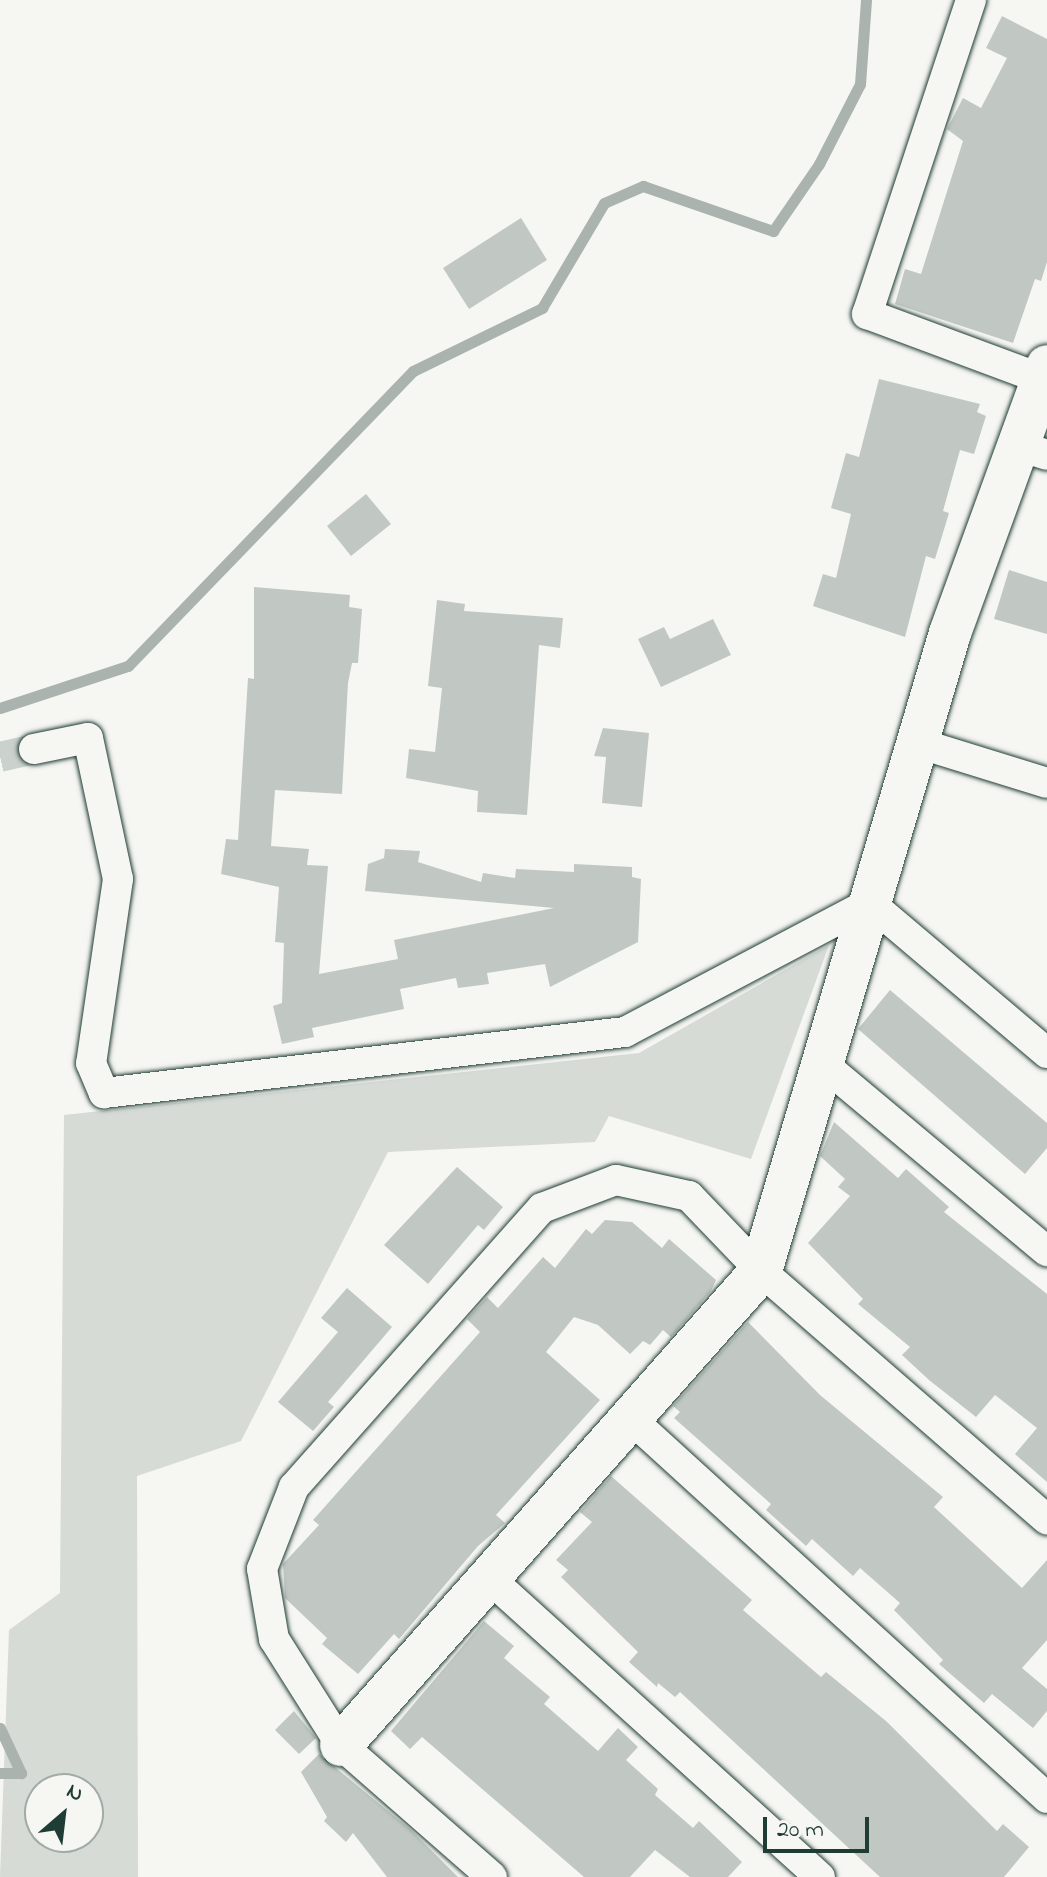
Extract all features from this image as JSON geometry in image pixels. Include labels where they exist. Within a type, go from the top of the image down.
[{"type":"street","points":[[341,1745],[761,1271],[918,743],[1031,450],[1044,372],[867,314],[971,0]]},
{"type":"street","points":[[34,749],[88,738],[118,879],[91,1063],[104,1093],[625,1032],[870,903]]},
{"type":"street","points":[[918,743],[1047,783]]},
{"type":"street","points":[[870,903],[1047,1053]]},
{"type":"street","points":[[823,1064],[1047,1251]]},
{"type":"street","points":[[492,1877],[341,1745],[274,1639],[262,1569],[294,1487],[542,1208],[616,1180],[689,1196],[761,1271],[1047,1520]]},
{"type":"street","points":[[630,1418],[1047,1798]]},
{"type":"street","points":[[489,1578],[820,1877]]},
{"type":"shaded area","points":[[829,945],[751,1159],[609,1116],[595,1142],[388,1152],[241,1441],[137,1476],[138,1877],[0,1877],[9,1630],[60,1593],[64,1115],[639,1053]]},
{"type":"building","points":[[1002,16],[1047,39],[1047,262],[1041,281],[1035,279],[1013,343],[895,304],[905,269],[921,274],[963,141],[947,129],[963,98],[981,108],[1007,58],[986,48]]},
{"type":"building","points":[[521,218],[547,260],[469,309],[443,268]]},
{"type":"building","points":[[879,379],[980,404],[977,412],[986,416],[974,454],[960,450],[943,511],[949,513],[935,559],[926,556],[905,637],[813,606],[823,574],[836,578],[851,514],[831,508],[846,453],[859,457]]},
{"type":"building","points":[[366,494],[391,524],[351,556],[327,526]]},
{"type":"building","points":[[1009,570],[1047,582],[1047,634],[994,619]]},
{"type":"building","points":[[254,587],[350,595],[349,607],[362,609],[358,663],[352,663],[348,683],[342,794],[275,790],[271,846],[309,849],[307,865],[328,866],[319,974],[398,959],[394,940],[554,908],[365,891],[368,864],[384,858],[385,849],[420,851],[418,862],[481,882],[483,873],[515,878],[516,869],[574,872],[574,864],[632,867],[632,877],[641,879],[638,942],[550,987],[545,964],[487,973],[489,984],[458,988],[456,978],[400,989],[404,1009],[312,1028],[314,1037],[282,1044],[273,1006],[282,1003],[284,943],[275,942],[279,887],[221,874],[226,839],[238,840],[248,678],[254,679]]},
{"type":"building","points":[[437,600],[465,604],[464,611],[563,618],[560,648],[539,645],[527,815],[477,812],[478,791],[406,778],[409,749],[435,752],[442,688],[428,686]]},
{"type":"building","points":[[713,619],[731,655],[661,687],[638,639],[664,627],[670,639]]},
{"type":"building","points":[[603,728],[649,733],[642,807],[602,803],[606,757],[594,756]]},
{"type":"building","points":[[890,990],[1047,1123],[1047,1148],[1025,1174],[858,1029]]},
{"type":"building","points":[[834,1122],[898,1178],[906,1169],[949,1207],[944,1212],[1047,1294],[1047,1482],[1015,1454],[1037,1428],[995,1395],[976,1417],[929,1380],[902,1355],[910,1347],[858,1304],[863,1299],[808,1243],[850,1196],[838,1187],[845,1179],[820,1156]]},
{"type":"building","points":[[457,1167],[503,1207],[484,1230],[478,1225],[428,1284],[384,1245]]},
{"type":"building","points":[[605,1220],[632,1222],[662,1248],[669,1239],[716,1280],[711,1291],[671,1337],[663,1330],[650,1345],[643,1341],[630,1354],[598,1325],[574,1317],[546,1352],[600,1400],[496,1515],[505,1523],[478,1546],[399,1639],[394,1634],[358,1674],[322,1644],[327,1638],[285,1598],[283,1564],[319,1525],[313,1520],[480,1332],[467,1319],[487,1297],[498,1308],[543,1257],[555,1268],[586,1229],[592,1234]]},
{"type":"building","points":[[347,1288],[392,1327],[328,1402],[334,1407],[313,1431],[278,1402],[338,1332],[321,1318]]},
{"type":"building","points":[[748,1322],[820,1395],[943,1497],[934,1507],[1022,1588],[1047,1560],[1047,1640],[1022,1668],[1047,1689],[1047,1711],[1033,1728],[992,1694],[984,1703],[939,1664],[943,1660],[894,1610],[900,1603],[860,1568],[853,1576],[812,1539],[806,1546],[766,1510],[771,1504],[674,1418],[680,1412],[673,1406]]},
{"type":"building","points":[[611,1476],[752,1600],[743,1610],[821,1677],[826,1672],[886,1721],[997,1831],[1003,1824],[1029,1847],[1004,1877],[880,1877],[680,1692],[675,1697],[658,1683],[657,1687],[629,1662],[638,1652],[561,1577],[568,1570],[556,1560],[592,1522],[580,1512]]},
{"type":"building","points":[[484,1621],[514,1646],[504,1658],[550,1697],[544,1704],[598,1751],[618,1728],[638,1747],[626,1760],[658,1789],[655,1795],[693,1828],[699,1821],[742,1862],[728,1877],[690,1877],[655,1850],[630,1877],[584,1877],[422,1737],[410,1749],[391,1731]]},
{"type":"building","points":[[294,1711],[316,1738],[299,1754],[275,1730]]},
{"type":"building","points":[[319,1754],[411,1830],[458,1877],[387,1877],[353,1833],[346,1842],[324,1821],[327,1817],[301,1772]]},
{"type":"waterway","points":[[0,708],[128,666],[413,371],[542,308],[604,203],[643,186],[773,231],[819,164],[860,84],[866,0]]},
{"type":"waterway","points":[[0,1728],[21,1773],[0,1773]]},
{"type":"tunnel","points":[[0,757],[34,749]]}]
